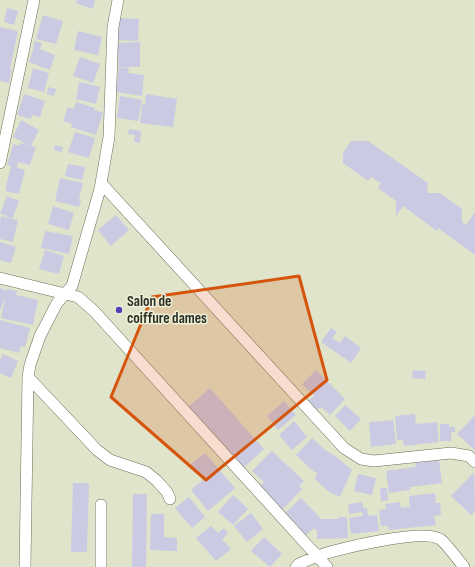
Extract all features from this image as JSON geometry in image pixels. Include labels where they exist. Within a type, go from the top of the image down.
[{"type":"street","points":[[0,163],[34,0]]},
{"type":"street","points":[[25,567],[28,377],[40,336],[57,303],[72,286],[101,183],[109,137],[113,28],[118,0]]},
{"type":"street","points":[[101,183],[344,448],[361,459],[374,461],[451,453],[469,456],[475,462]]},
{"type":"street","points":[[0,278],[78,297],[94,311],[327,567]]},
{"type":"street","points":[[28,377],[97,450],[110,460],[146,472],[167,492],[170,499]]},
{"type":"street","points":[[101,505],[101,567]]},
{"type":"street","points":[[296,567],[299,564],[317,556],[351,546],[413,536],[431,536],[441,540],[464,567]]},
{"type":"highlighted area","points":[[299,276],[327,380],[206,480],[111,397],[152,297]]},
{"type":"building","points":[[77,0],[95,0],[93,9],[76,3]]},
{"type":"building","points":[[7,8],[18,11],[14,25],[4,22]]},
{"type":"building","points":[[43,15],[63,21],[56,44],[36,39]]},
{"type":"building","points":[[119,18],[139,19],[138,41],[118,40]]},
{"type":"building","points":[[0,27],[18,31],[10,69],[12,69],[9,83],[0,81]]},
{"type":"building","points":[[78,31],[102,37],[98,55],[74,50]]},
{"type":"building","points":[[35,41],[42,43],[40,49],[55,55],[50,70],[29,62]]},
{"type":"building","points":[[140,42],[140,67],[119,67],[117,43]]},
{"type":"building","points":[[80,57],[100,64],[93,83],[73,76]]},
{"type":"building","points":[[119,67],[129,68],[128,73],[144,75],[142,96],[116,92]]},
{"type":"building","points":[[33,68],[49,73],[44,92],[28,88]]},
{"type":"building","points":[[79,82],[100,87],[96,104],[76,99]]},
{"type":"building","points":[[48,87],[56,89],[54,96],[47,94]]},
{"type":"building","points":[[24,94],[45,101],[40,117],[32,115],[31,119],[17,115]]},
{"type":"building","points":[[146,94],[177,99],[173,127],[140,123],[142,104],[145,105]]},
{"type":"building","points":[[120,96],[142,100],[138,121],[117,118]]},
{"type":"building","points":[[76,102],[95,108],[94,110],[103,113],[96,135],[71,127],[72,124],[63,121],[68,107],[74,109]]},
{"type":"building","points":[[21,120],[39,130],[31,146],[36,147],[30,165],[18,162],[17,168],[25,170],[19,194],[5,191],[11,166],[7,165],[13,144],[19,146],[20,143],[28,145],[13,137]]},
{"type":"building","points":[[129,129],[141,131],[140,143],[134,142],[135,135],[128,134]]},
{"type":"building","points":[[75,132],[95,138],[89,158],[68,152]]},
{"type":"building","points":[[351,141],[368,141],[428,183],[427,193],[440,193],[462,209],[462,222],[466,225],[475,212],[475,255],[438,228],[437,231],[403,206],[396,216],[396,201],[378,188],[381,183],[371,177],[368,181],[343,163],[343,153]]},
{"type":"building","points":[[55,145],[63,147],[62,152],[54,150]]},
{"type":"building","points":[[68,164],[85,167],[82,180],[65,176]]},
{"type":"building","points":[[60,178],[83,183],[79,199],[81,200],[79,207],[55,201]]},
{"type":"building","points":[[7,196],[19,201],[12,219],[0,213]]},
{"type":"building","points":[[53,206],[74,213],[69,230],[48,224]]},
{"type":"building","points":[[116,215],[129,230],[111,246],[98,230]]},
{"type":"building","points":[[1,216],[18,220],[13,242],[0,239]]},
{"type":"building","points":[[45,231],[73,236],[69,254],[41,248]]},
{"type":"building","points":[[0,242],[16,247],[11,263],[0,260]]},
{"type":"building","points":[[45,250],[64,256],[59,274],[39,269]]},
{"type":"building","points":[[0,288],[7,291],[7,289],[17,291],[16,295],[38,300],[33,325],[1,318],[6,295],[0,311]]},
{"type":"building","points":[[0,320],[30,328],[25,347],[21,346],[19,353],[0,348]]},
{"type":"building","points":[[331,328],[337,332],[332,338],[340,343],[345,336],[361,348],[351,363],[321,342]]},
{"type":"building","points":[[3,354],[18,361],[11,378],[0,373],[0,361]]},
{"type":"building","points":[[316,370],[345,399],[330,415],[321,407],[317,410],[308,401],[314,396],[302,384]]},
{"type":"building","points":[[413,370],[426,371],[425,379],[412,378]]},
{"type":"building","points":[[210,388],[264,449],[243,468],[188,407]]},
{"type":"building","points":[[284,401],[296,415],[278,430],[267,416]]},
{"type":"building","points":[[345,405],[361,419],[350,431],[335,416]]},
{"type":"building","points":[[415,414],[416,424],[437,422],[439,442],[404,446],[403,440],[397,440],[395,416]]},
{"type":"building","points":[[475,415],[475,450],[457,434]]},
{"type":"building","points":[[393,420],[396,444],[371,447],[369,422]]},
{"type":"building","points":[[294,421],[307,437],[292,450],[279,435]]},
{"type":"building","points":[[440,424],[449,424],[449,427],[455,427],[455,432],[451,432],[451,441],[440,441]]},
{"type":"building","points":[[312,438],[326,451],[334,455],[352,470],[340,497],[329,492],[315,479],[317,473],[296,455]]},
{"type":"building","points":[[272,451],[304,481],[299,486],[302,489],[282,510],[258,488],[264,482],[252,471]]},
{"type":"building","points":[[205,453],[235,488],[208,511],[191,490],[203,480],[190,465]]},
{"type":"building","points":[[439,460],[442,483],[410,487],[410,490],[389,493],[386,471],[416,467],[415,463]]},
{"type":"building","points":[[474,472],[475,511],[471,515],[451,496]]},
{"type":"building","points":[[358,474],[376,478],[372,495],[354,491]]},
{"type":"building","points":[[73,483],[89,483],[87,552],[71,552]]},
{"type":"building","points":[[380,488],[387,488],[388,500],[381,501]]},
{"type":"building","points":[[435,493],[436,503],[440,503],[441,515],[434,516],[436,525],[389,530],[388,526],[381,526],[379,510],[386,509],[385,504],[400,502],[401,508],[410,507],[409,496]]},
{"type":"building","points":[[133,494],[147,494],[146,567],[132,567]]},
{"type":"building","points":[[233,495],[248,509],[233,525],[218,512]]},
{"type":"building","points":[[189,497],[205,517],[192,528],[175,508]]},
{"type":"building","points":[[301,498],[321,519],[338,519],[340,517],[347,517],[348,538],[317,539],[317,531],[314,528],[306,535],[285,513]]},
{"type":"building","points":[[362,502],[363,508],[367,508],[368,516],[377,515],[379,531],[351,534],[349,518],[363,516],[362,512],[349,514],[348,504]]},
{"type":"building","points":[[251,513],[263,529],[247,542],[234,526]]},
{"type":"building","points":[[151,514],[164,514],[164,537],[177,538],[177,551],[150,550]]},
{"type":"building","points":[[211,526],[218,533],[224,528],[228,534],[222,539],[231,549],[216,561],[196,538]]},
{"type":"building","points":[[264,537],[282,554],[270,567],[251,551]]},
{"type":"place","name":"Salon de coiffure dames","points":[[119,310]]}]
